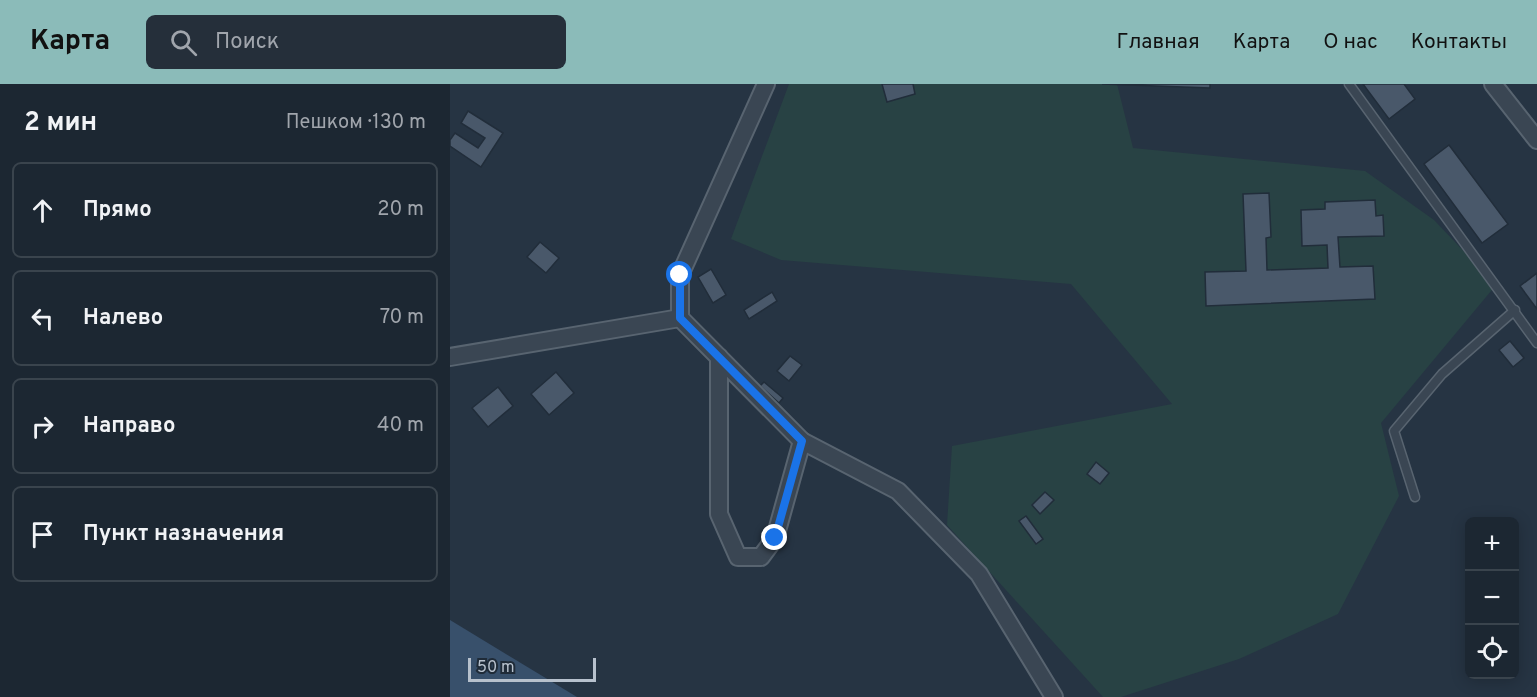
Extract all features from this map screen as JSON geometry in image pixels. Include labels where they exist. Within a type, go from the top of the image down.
[{"type":"street","points":[[766,84],[680,275],[680,318],[802,441],[898,491],[979,574],[1054,697]]},
{"type":"street","points":[[1497,85],[1537,140]]},
{"type":"street","points":[[450,357],[680,318]]},
{"type":"street","points":[[718,357],[719,514],[738,557],[761,557],[775,538],[802,441]]},
{"type":"lane","points":[[1348,84],[1537,343]]},
{"type":"lane","points":[[1415,497],[1394,431],[1442,374],[1515,310]]},
{"type":"green space","points":[[789,84],[1117,84],[1133,148],[1365,171],[1434,220],[1496,285],[1381,423],[1399,496],[1338,614],[1239,659],[1121,697],[1103,697],[947,525],[952,446],[1172,404],[1071,284],[781,260],[731,239]]},
{"type":"water","points":[[450,620],[577,697],[450,697]]},
{"type":"building","points":[[882,84],[913,84],[915,94],[887,102]]},
{"type":"building","points":[[1102,84],[1210,84],[1210,88]]},
{"type":"building","points":[[1363,84],[1404,84],[1415,99],[1389,119]]},
{"type":"building","points":[[468,111],[503,133],[481,167],[450,146],[450,140],[455,133],[478,148],[485,138],[461,123]]},
{"type":"building","points":[[1449,145],[1508,224],[1482,243],[1424,164]]},
{"type":"building","points":[[1269,193],[1271,237],[1266,238],[1267,270],[1328,268],[1327,245],[1302,246],[1301,210],[1325,209],[1325,202],[1375,200],[1376,216],[1383,215],[1384,236],[1338,237],[1340,267],[1373,266],[1375,299],[1206,306],[1205,272],[1246,271],[1243,194]]},
{"type":"building","points":[[540,242],[559,258],[546,273],[527,257]]},
{"type":"building","points":[[711,269],[726,295],[713,303],[698,277]]},
{"type":"building","points":[[1537,273],[1537,309],[1520,286]]},
{"type":"building","points":[[772,292],[777,301],[749,319],[744,310]]},
{"type":"building","points":[[1510,341],[1524,358],[1513,367],[1499,350]]},
{"type":"building","points":[[790,356],[802,365],[789,381],[777,371]]},
{"type":"building","points":[[556,372],[574,393],[549,415],[531,394]]},
{"type":"building","points":[[764,382],[783,398],[779,403],[760,386]]},
{"type":"building","points":[[498,387],[513,406],[488,427],[472,408]]},
{"type":"building","points":[[1096,462],[1109,473],[1100,484],[1087,474]]},
{"type":"building","points":[[1045,492],[1054,500],[1040,514],[1032,505]]},
{"type":"building","points":[[1026,516],[1043,539],[1036,544],[1019,521]]},
{"type":"route","points":[[680,275],[680,318],[802,441],[775,538]]}]
